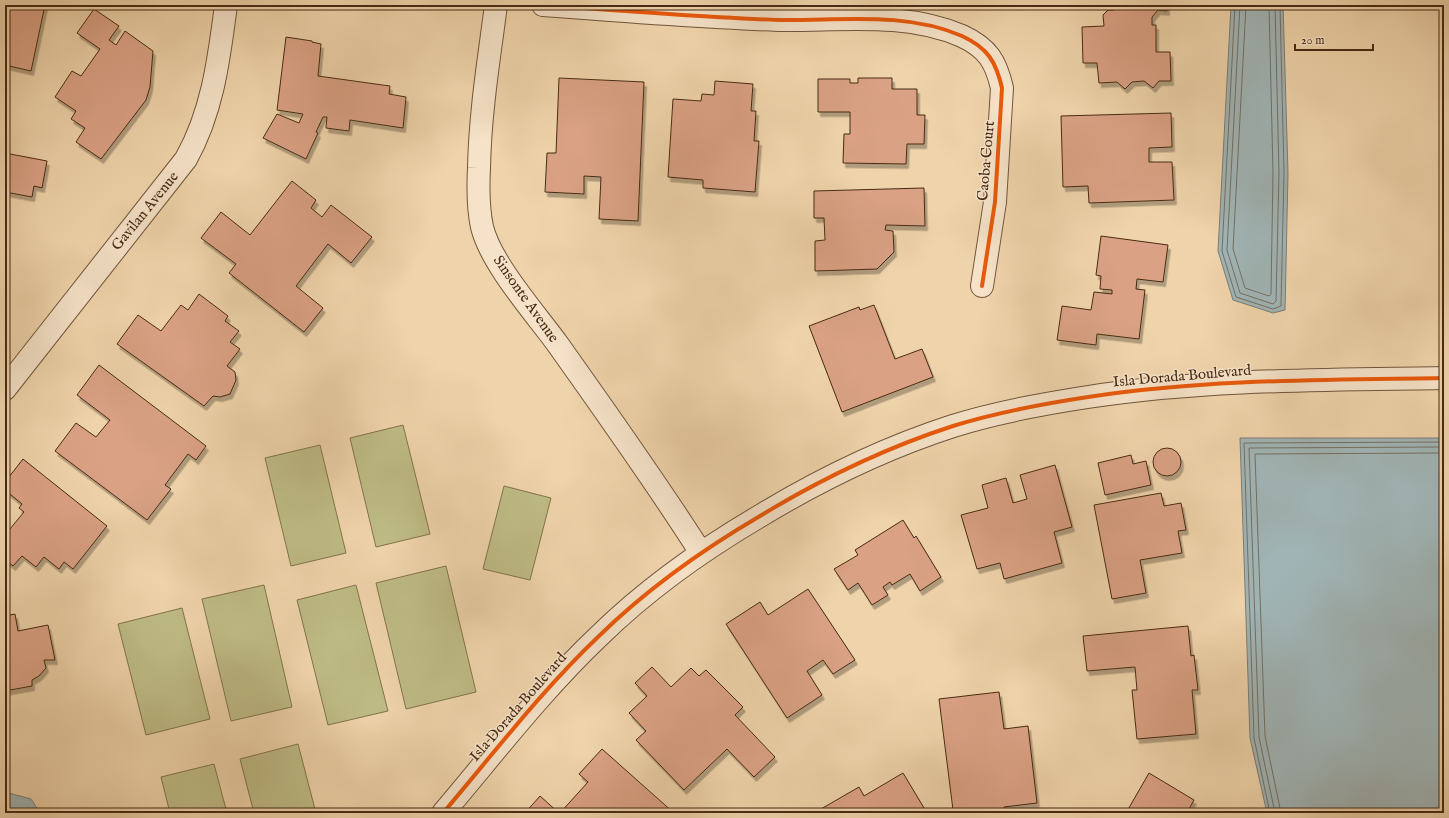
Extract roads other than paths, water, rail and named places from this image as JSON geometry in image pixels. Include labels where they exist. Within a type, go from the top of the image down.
[{"type":"street","name":"Gavilan Avenue","points":[[5,389],[186,159],[197,139],[210,102],[220,52],[226,5]]},
{"type":"street","name":"Sinsonte Avenue","points":[[496,5],[479,144],[479,204],[482,227],[487,242],[506,274],[679,517],[701,553]]},
{"type":"street","name":"Caoba Court","points":[[543,5],[752,18],[902,21],[942,29],[978,45],[991,57],[998,72],[1002,88],[995,202],[982,286]]},
{"type":"street","name":"Isla Dorada Boulevard","points":[[443,813],[534,704],[594,640],[654,587],[701,553],[778,505],[859,462],[897,446],[955,426],[1002,413],[1054,402],[1164,388],[1296,380],[1444,378]]},
{"type":"water","points":[[1231,5],[1283,5],[1288,173],[1285,310],[1273,313],[1233,300],[1218,251]]},
{"type":"water","points":[[1240,438],[1444,438],[1444,813],[1267,813],[1250,738]]},
{"type":"water","points":[[5,792],[31,799],[40,813],[5,813]]}]
